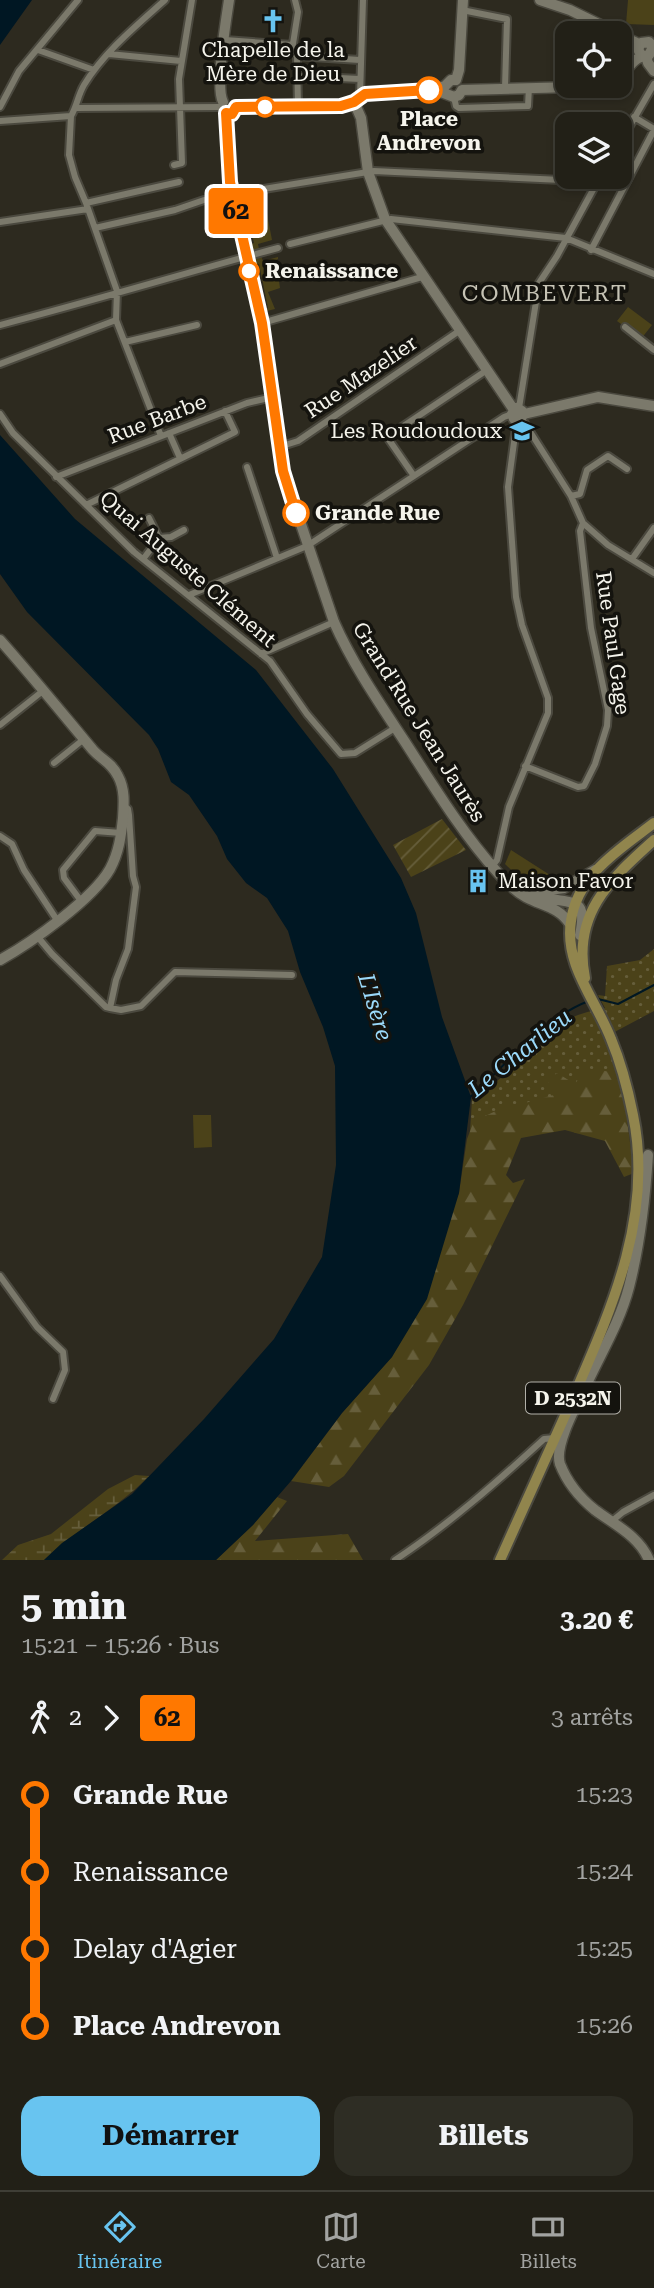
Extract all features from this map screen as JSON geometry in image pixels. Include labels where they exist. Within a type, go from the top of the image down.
[{"type":"main road","name":"Grand'Rue Jean Jaurès","points":[[229,0],[220,93],[233,194],[244,230],[246,257],[262,323],[279,447],[289,493],[344,644],[453,818],[495,869]]},
{"type":"main road","points":[[540,0],[592,21]]},
{"type":"main road","points":[[450,90],[459,70],[462,5]]},
{"type":"main road","points":[[632,41],[648,48]]},
{"type":"main road","points":[[648,48],[648,63],[654,71]]},
{"type":"main road","points":[[632,63],[648,48]]},
{"type":"main road","points":[[223,108],[231,100],[236,107],[341,106],[357,99],[450,90],[555,87]]},
{"type":"main road","points":[[357,99],[368,172],[385,219],[422,277],[518,414],[598,397],[654,406]]},
{"type":"main road","points":[[0,640],[95,752],[115,769],[122,784],[124,806],[118,851],[103,879],[81,901],[37,936],[0,960]]},
{"type":"main road","name":"D 2532N","points":[[500,1560],[605,1324],[620,1283],[636,1213],[647,1154],[605,1024],[573,959],[570,924],[575,903],[583,887],[598,868],[654,823]]},
{"type":"main road","name":"D 2532N","points":[[590,994],[583,968],[588,919],[597,899],[614,878],[654,840]]},
{"type":"main road","points":[[532,892],[564,888],[598,868]]},
{"type":"main road","points":[[495,869],[532,892],[575,903]]},
{"type":"main road","points":[[495,869],[512,888],[527,898],[559,911],[570,924]]},
{"type":"main road","name":"D 2532N","points":[[575,903],[582,915],[579,937],[583,950]]},
{"type":"main road","points":[[647,1154],[643,1215],[628,1289],[557,1454],[574,1489],[595,1510],[638,1543],[649,1560]]},
{"type":"street","points":[[0,107],[19,71],[78,0]]},
{"type":"street","points":[[161,436],[116,320],[117,291],[69,155],[71,116],[82,89],[94,70],[165,0]]},
{"type":"street","points":[[174,165],[182,163],[181,61],[192,0]]},
{"type":"street","points":[[357,99],[363,0]]},
{"type":"street","points":[[295,2],[298,12],[292,45],[296,56],[298,107]]},
{"type":"street","points":[[462,5],[507,19],[505,88]]},
{"type":"street","points":[[225,40],[292,45]]},
{"type":"street","points":[[38,50],[94,70]]},
{"type":"street","points":[[109,54],[181,61]]},
{"type":"street","points":[[296,56],[360,60]]},
{"type":"street","points":[[297,76],[360,79]]},
{"type":"street","points":[[632,121],[654,84]]},
{"type":"street","points":[[450,90],[459,108],[528,106],[529,87]]},
{"type":"street","points":[[76,108],[223,108]]},
{"type":"street","points":[[0,121],[71,116]]},
{"type":"street","points":[[632,170],[654,129],[634,117]]},
{"type":"street","points":[[233,194],[368,172],[555,177]]},
{"type":"street","points":[[0,222],[87,206],[179,182]]},
{"type":"street","points":[[495,869],[509,807],[548,713],[548,698],[522,625],[516,597],[509,487],[518,414],[539,283],[594,189]]},
{"type":"street","points":[[592,250],[622,189]]},
{"type":"street","points":[[95,228],[175,210],[204,200]]},
{"type":"street","points":[[290,244],[385,219],[566,239],[654,274]]},
{"type":"street","points":[[0,325],[278,248]]},
{"type":"street","points":[[262,323],[422,277]]},
{"type":"street","points":[[0,364],[116,320]]},
{"type":"street","points":[[125,342],[197,325]]},
{"type":"street","points":[[625,327],[654,350]]},
{"type":"street","name":"Rue Mazelier","points":[[279,447],[298,441],[459,331]]},
{"type":"street","points":[[414,476],[387,438],[487,370]]},
{"type":"street","name":"Rue Barbe","points":[[56,477],[225,411],[273,397]]},
{"type":"street","points":[[86,505],[235,432],[225,411]]},
{"type":"street","name":"Quai Auguste Clément","points":[[0,414],[13,433],[86,505],[144,558],[270,661],[307,714],[341,754],[355,753],[395,728]]},
{"type":"street","points":[[189,595],[307,546],[414,476],[518,414]]},
{"type":"street","points":[[518,414],[571,496],[583,523],[608,545],[654,573]]},
{"type":"street","points":[[169,433],[180,458]]},
{"type":"street","points":[[571,496],[580,494],[587,470],[608,456],[627,469]]},
{"type":"street","points":[[247,467],[277,558]]},
{"type":"street","points":[[149,518],[159,538]]},
{"type":"street","name":"Rue Paul Gage","points":[[526,766],[578,788],[584,786],[595,764],[607,726],[607,695],[591,628],[580,531],[583,523]]},
{"type":"street","points":[[632,559],[654,527]]},
{"type":"street","points":[[144,558],[159,538],[171,537],[184,530]]},
{"type":"street","points":[[261,654],[334,622]]},
{"type":"street","points":[[0,725],[44,690]]},
{"type":"street","points":[[54,763],[84,739]]},
{"type":"street","points":[[110,1008],[116,980],[128,948],[136,887],[129,815],[124,806]]},
{"type":"street","points":[[81,901],[64,878],[65,867],[95,831],[121,833]]},
{"type":"street","points":[[0,836],[12,844],[24,870],[57,920]]},
{"type":"street","points":[[37,936],[106,1007],[121,1010],[141,1006],[175,972],[292,975]]},
{"type":"street","points":[[0,1276],[37,1326],[63,1352],[65,1370],[53,1399]]},
{"type":"street","points":[[395,1560],[506,1475],[544,1439],[555,1438]]},
{"type":"street","points":[[612,1521],[654,1495]]},
{"type":"green space","points":[[628,0],[654,0],[654,25],[632,24],[632,21],[626,21]]},
{"type":"green space","points":[[247,196],[249,201],[264,198],[272,240],[258,244],[259,249],[251,251],[249,245],[254,243],[245,203],[241,203],[240,197]]},
{"type":"green space","points":[[261,256],[263,261],[278,257],[276,260],[280,288],[268,292],[275,309],[267,311],[259,264],[254,265],[254,260]]},
{"type":"green space","points":[[628,307],[652,325],[641,339],[617,321]]},
{"type":"green space","points":[[442,819],[466,850],[411,877],[393,845]]},
{"type":"green space","points":[[511,850],[561,882],[548,887],[545,880],[533,880],[518,875],[505,864]]},
{"type":"green space","points":[[654,949],[654,1011],[607,1036],[615,1068],[625,1136],[575,1133],[551,1111],[470,1132],[472,1099],[510,1070],[554,1027],[575,1016],[605,1008],[598,995],[605,996],[607,966],[640,960]]},
{"type":"green space","points":[[585,1068],[618,1073],[634,1173],[624,1177],[605,1141],[565,1130],[521,1138],[506,1175],[513,1183],[525,1179],[463,1305],[429,1365],[344,1476],[329,1487],[291,1481],[342,1413],[392,1357],[459,1193],[467,1139],[474,1121],[496,1111],[557,1094],[547,1081],[557,1073],[575,1084]]},
{"type":"green space","points":[[193,1115],[211,1115],[212,1147],[194,1148]]},
{"type":"green space","points":[[135,1475],[149,1476],[44,1560],[2,1560],[18,1545],[51,1534],[108,1489]]},
{"type":"green space","points":[[277,1497],[287,1501],[255,1541],[348,1534],[363,1560],[216,1560],[253,1525]]},
{"type":"water","points":[[0,0],[32,0],[0,45]]},
{"type":"water","name":"L'Isère","points":[[0,435],[75,519],[256,670],[333,769],[401,878],[416,913],[442,1017],[471,1097],[459,1193],[427,1299],[392,1357],[342,1413],[291,1481],[253,1525],[216,1560],[44,1560],[62,1543],[132,1494],[204,1419],[274,1339],[322,1257],[336,1165],[335,1066],[323,1027],[300,972],[288,931],[267,898],[246,883],[227,859],[217,836],[189,795],[171,782],[158,749],[149,735],[27,612],[0,574]]},
{"type":"waterway","name":"Le Charlieu","points":[[598,999],[618,1004],[654,985]]},
{"type":"waterway","name":"Le Charlieu","points":[[469,1098],[541,1030],[573,1008],[589,1001]]},
{"type":"bus line","name":"62","points":[[296,513],[283,471],[262,323],[230,182],[226,113],[232,114],[236,107],[341,106],[354,102],[365,94],[429,90]]},
{"type":"place","name":"Chapelle de la Mère de Dieu","points":[[273,21]]},
{"type":"place","name":"Place Andrevon","points":[[429,90]]},
{"type":"place","name":"Renaissance","points":[[249,271]]},
{"type":"place","name":"Les Roudoudoux","points":[[522,431]]},
{"type":"place","name":"Grande Rue","points":[[296,513]]},
{"type":"place","name":"Maison Favor","points":[[478,881]]},
{"type":"district","name":"COMBEVERT","points":[[545,293]]}]
